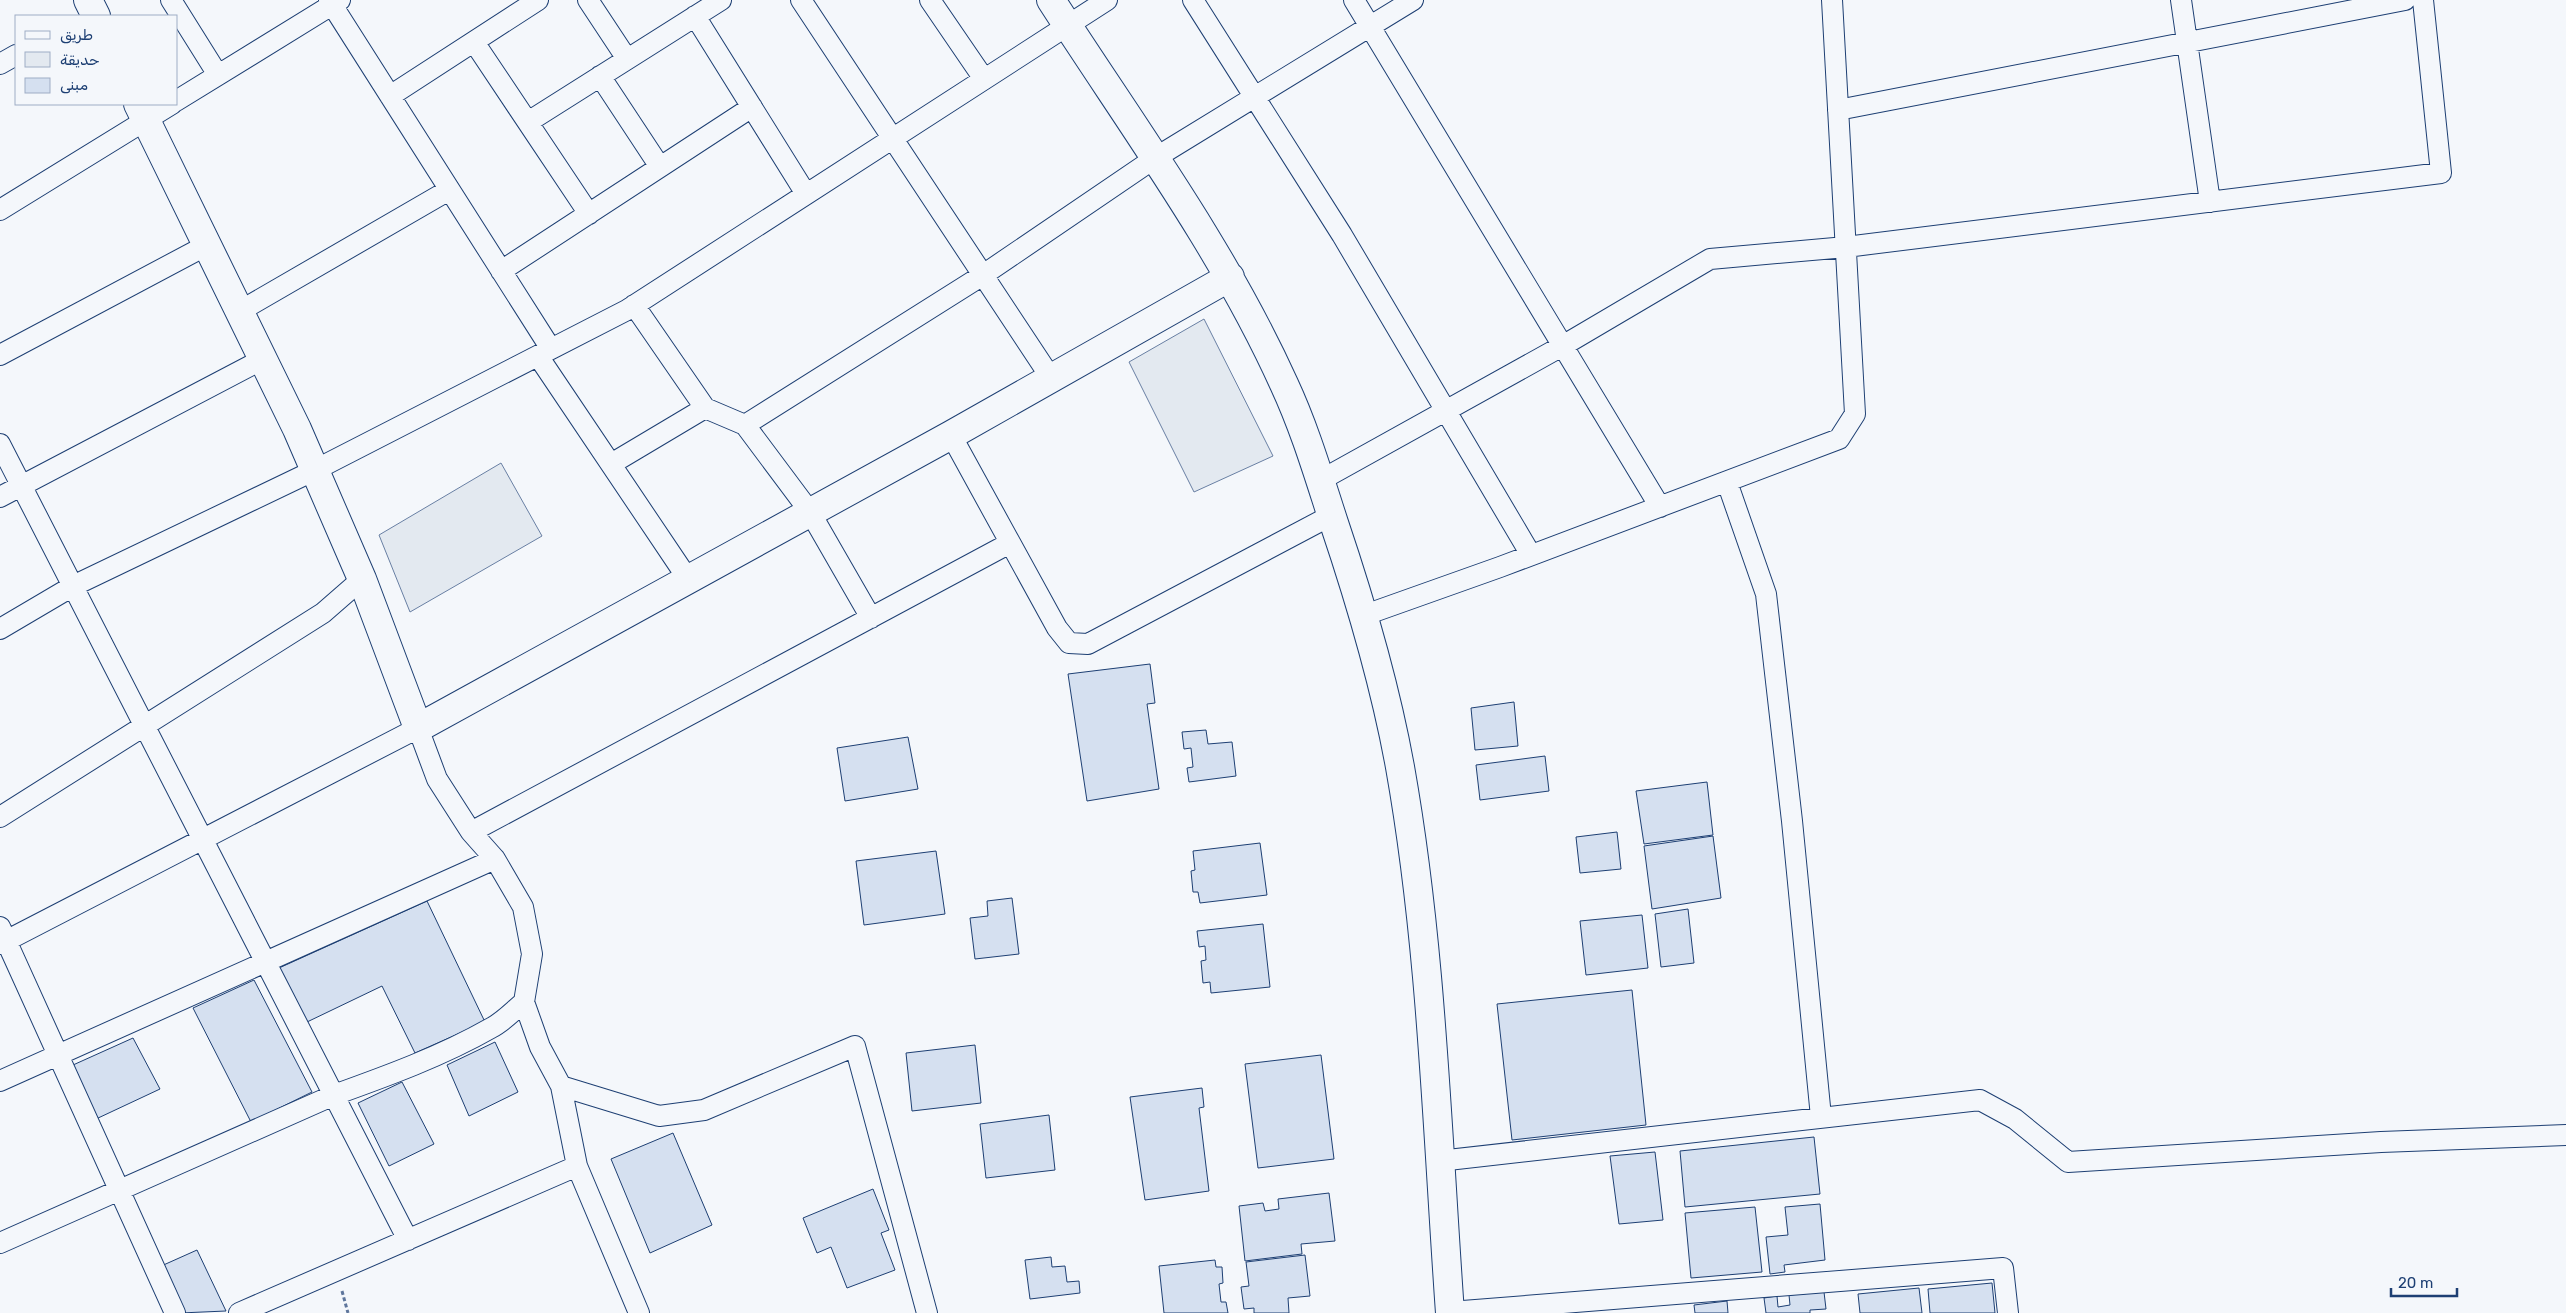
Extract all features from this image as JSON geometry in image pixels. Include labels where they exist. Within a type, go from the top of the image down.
[{"type":"street","points":[[171,0],[218,75]]},
{"type":"street","points":[[390,96],[538,0]]},
{"type":"street","points":[[588,0],[627,59]]},
{"type":"street","points":[[528,122],[721,0]]},
{"type":"street","points":[[800,0],[1051,378]]},
{"type":"street","points":[[930,0],[984,79]]},
{"type":"street","points":[[1051,0],[1155,158],[1230,277],[1285,385],[1321,480],[1365,614],[1400,764],[1414,852],[1426,962],[1450,1312],[2003,1268],[2008,1313]]},
{"type":"street","points":[[0,629],[73,586],[315,470],[634,305],[1107,0]]},
{"type":"street","points":[[1193,0],[1342,235],[1531,555]]},
{"type":"street","points":[[1354,0],[1564,345],[1660,507]]},
{"type":"street","points":[[745,426],[983,275],[1155,158],[1413,0]]},
{"type":"street","points":[[1365,614],[1531,555],[1839,439],[1855,414],[1832,0]]},
{"type":"street","points":[[2181,0],[2210,202]]},
{"type":"street","points":[[1838,110],[2405,0]]},
{"type":"street","points":[[1321,480],[1564,345],[1710,260],[1846,248],[2441,173],[2423,0]]},
{"type":"street","points":[[178,100],[333,2],[501,271],[544,352],[611,464],[688,579]]},
{"type":"street","points":[[695,16],[806,194]]},
{"type":"street","points":[[474,42],[589,214]]},
{"type":"street","points":[[0,64],[15,56]]},
{"type":"street","points":[[600,76],[660,167]]},
{"type":"street","points":[[0,210],[142,112],[168,105]]},
{"type":"street","points":[[501,271],[752,107]]},
{"type":"street","points":[[142,112],[240,311],[315,470],[362,579],[437,779],[471,832],[494,860],[523,907],[532,954],[524,1002],[540,1047],[561,1086],[577,1166],[639,1313]]},
{"type":"street","points":[[240,311],[449,190]]},
{"type":"street","points":[[0,355],[207,246]]},
{"type":"street","points":[[175,1313],[59,1055],[3,937],[203,838],[418,728],[952,435],[1230,277]]},
{"type":"street","points":[[634,305],[705,408],[745,426],[810,512],[871,618]]},
{"type":"street","points":[[0,497],[263,359]]},
{"type":"street","points":[[611,464],[705,408]]},
{"type":"street","points":[[952,435],[1056,628],[1069,643],[1088,644],[1332,515]]},
{"type":"street","points":[[0,444],[408,1240]]},
{"type":"street","points":[[1728,482],[1766,594],[1792,821],[1821,1117]]},
{"type":"street","points":[[471,832],[1010,543]]},
{"type":"street","points":[[0,817],[323,613],[362,579]]},
{"type":"street","points":[[0,1081],[494,860]]},
{"type":"street","points":[[0,1243],[334,1095],[383,1078],[452,1047],[492,1028],[524,1002]]},
{"type":"street","points":[[561,1086],[659,1116],[704,1110],[855,1046],[927,1313]]},
{"type":"street","points":[[1439,1160],[1980,1100],[2015,1119],[2068,1162],[2381,1142],[2566,1135]]},
{"type":"street","points":[[239,1313],[577,1166]]},
{"type":"green space","points":[[1204,319],[1273,456],[1194,492],[1129,362]]},
{"type":"green space","points":[[501,463],[542,536],[410,612],[379,535]]},
{"type":"building","points":[[1150,664],[1155,703],[1147,704],[1159,789],[1087,801],[1068,674]]},
{"type":"building","points":[[1514,702],[1518,746],[1475,750],[1471,708]]},
{"type":"building","points":[[1206,730],[1208,744],[1232,742],[1236,776],[1189,782],[1187,768],[1193,767],[1191,748],[1184,749],[1182,732]]},
{"type":"building","points":[[908,737],[918,789],[845,801],[837,748]]},
{"type":"building","points":[[1545,756],[1549,791],[1480,800],[1476,765]]},
{"type":"building","points":[[1707,782],[1713,835],[1644,844],[1636,791]]},
{"type":"building","points":[[1617,832],[1621,869],[1580,873],[1576,837]]},
{"type":"building","points":[[1713,836],[1721,898],[1652,909],[1644,846]]},
{"type":"building","points":[[1260,843],[1267,895],[1200,903],[1198,892],[1193,892],[1191,871],[1195,870],[1193,851]]},
{"type":"building","points":[[936,851],[945,914],[864,925],[856,861]]},
{"type":"building","points":[[1012,898],[1019,954],[975,959],[970,918],[988,916],[987,901]]},
{"type":"building","points":[[427,901],[485,1022],[415,1053],[382,986],[307,1022],[279,968]]},
{"type":"building","points":[[1688,909],[1694,963],[1661,967],[1655,914]]},
{"type":"building","points":[[1642,915],[1648,968],[1586,975],[1580,921]]},
{"type":"building","points":[[1263,924],[1270,987],[1211,993],[1210,982],[1203,983],[1201,961],[1206,960],[1205,946],[1199,947],[1197,931]]},
{"type":"building","points":[[254,980],[312,1092],[251,1122],[193,1008]]},
{"type":"building","points":[[1632,990],[1646,1125],[1512,1140],[1497,1004]]},
{"type":"building","points":[[133,1038],[160,1089],[96,1119],[73,1065]]},
{"type":"building","points":[[495,1042],[518,1092],[469,1116],[447,1065]]},
{"type":"building","points":[[975,1045],[981,1103],[912,1111],[906,1053]]},
{"type":"building","points":[[1321,1055],[1334,1159],[1258,1168],[1245,1064]]},
{"type":"building","points":[[402,1082],[434,1144],[389,1166],[358,1103]]},
{"type":"building","points":[[1202,1088],[1204,1107],[1199,1108],[1209,1191],[1145,1200],[1130,1097]]},
{"type":"building","points":[[1049,1115],[1055,1170],[986,1178],[980,1124]]},
{"type":"building","points":[[673,1133],[712,1225],[650,1253],[611,1159]]},
{"type":"building","points":[[1814,1137],[1820,1194],[1685,1207],[1680,1151]]},
{"type":"building","points":[[1655,1152],[1663,1220],[1619,1224],[1610,1156]]},
{"type":"building","points":[[873,1189],[889,1230],[881,1233],[895,1270],[847,1288],[831,1247],[817,1253],[803,1218]]},
{"type":"building","points":[[1329,1193],[1335,1241],[1301,1244],[1302,1254],[1245,1261],[1239,1206],[1263,1203],[1265,1211],[1279,1209],[1278,1199]]},
{"type":"building","points":[[1820,1204],[1825,1260],[1784,1265],[1785,1272],[1770,1274],[1766,1237],[1788,1235],[1785,1207]]},
{"type":"building","points":[[1755,1207],[1762,1272],[1691,1278],[1685,1213]]},
{"type":"building","points":[[197,1250],[226,1311],[180,1313],[159,1267]]},
{"type":"building","points":[[1305,1255],[1310,1296],[1288,1298],[1289,1313],[1254,1313],[1254,1308],[1244,1309],[1241,1287],[1249,1286],[1246,1262]]},
{"type":"building","points":[[1051,1257],[1052,1267],[1065,1266],[1067,1282],[1079,1281],[1080,1293],[1030,1299],[1025,1260]]},
{"type":"building","points":[[1215,1260],[1216,1267],[1222,1267],[1223,1283],[1219,1284],[1221,1302],[1226,1302],[1228,1313],[1164,1313],[1159,1266]]},
{"type":"building","points":[[1992,1283],[1995,1313],[1930,1313],[1928,1289]]},
{"type":"building","points":[[1919,1288],[1922,1313],[1860,1313],[1858,1294]]},
{"type":"building","points":[[1824,1292],[1826,1309],[1810,1310],[1810,1313],[1766,1313],[1764,1298],[1777,1296],[1778,1307],[1790,1305],[1789,1295]]},
{"type":"building","points":[[1727,1301],[1728,1313],[1695,1313],[1694,1305]]}]
